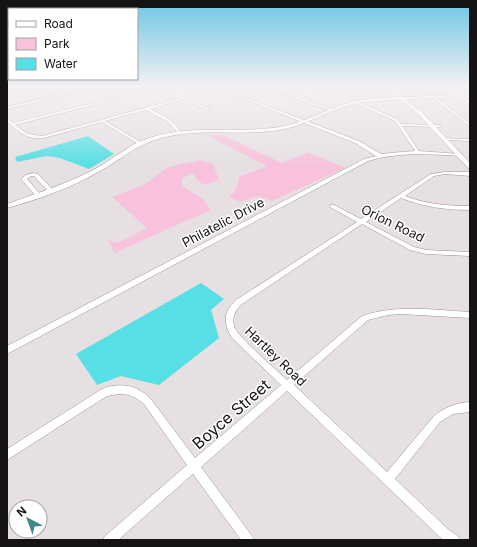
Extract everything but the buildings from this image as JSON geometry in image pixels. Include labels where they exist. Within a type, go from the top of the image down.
[{"type":"main road","points":[[7,206],[51,191],[94,172],[140,144],[161,136],[180,133],[268,130],[287,127],[323,114]]},
{"type":"main road","points":[[420,114],[432,126],[448,139]]},
{"type":"main road","points":[[427,114],[439,126],[470,167]]},
{"type":"street","points":[[12,124],[54,114]]},
{"type":"street","points":[[7,119],[25,136],[38,138],[126,114]]},
{"type":"street","points":[[156,114],[178,127],[180,133]]},
{"type":"street","points":[[282,114],[359,143],[380,156]]},
{"type":"street","points":[[381,114],[396,120],[400,124],[418,153]]},
{"type":"street","points":[[454,114],[470,126]]},
{"type":"street","points":[[103,120],[140,144]]},
{"type":"street","points":[[400,124],[439,126]]},
{"type":"street","points":[[448,139],[470,140]]},
{"type":"street","name":"Philatelic Drive","points":[[7,350],[366,160],[397,153],[460,154]]},
{"type":"street","name":"Hartley Road","points":[[454,540],[445,534],[387,480],[232,332],[228,321],[232,310],[239,302],[436,174],[470,174]]},
{"type":"street","points":[[38,195],[24,179],[30,175],[36,175],[51,191]]},
{"type":"street","points":[[401,196],[430,206],[470,208]]},
{"type":"street","name":"Orion Road","points":[[332,206],[406,246],[419,251],[470,254]]},
{"type":"street","name":"Boyce Street","points":[[109,540],[365,318],[373,314],[389,312],[470,315]]},
{"type":"street","points":[[7,455],[98,395],[112,390],[127,390],[141,395],[147,401],[248,540]]},
{"type":"street","points":[[387,480],[437,419],[445,412],[456,408],[470,406]]},
{"type":"green space","points":[[206,135],[223,135],[282,163],[308,152],[345,168],[272,201],[258,196],[240,202],[229,197],[236,189],[239,177],[267,166]]},
{"type":"green space","points":[[200,160],[213,164],[219,180],[204,185],[196,179],[195,175],[192,173],[182,179],[182,186],[203,199],[211,210],[114,253],[108,239],[114,243],[122,241],[147,228],[112,197],[145,184],[168,167]]},
{"type":"water","points":[[88,136],[114,154],[89,169],[60,158],[47,156],[17,162],[15,157]]},
{"type":"water","points":[[201,283],[224,299],[211,310],[219,338],[159,385],[121,376],[97,385],[76,354]]}]
